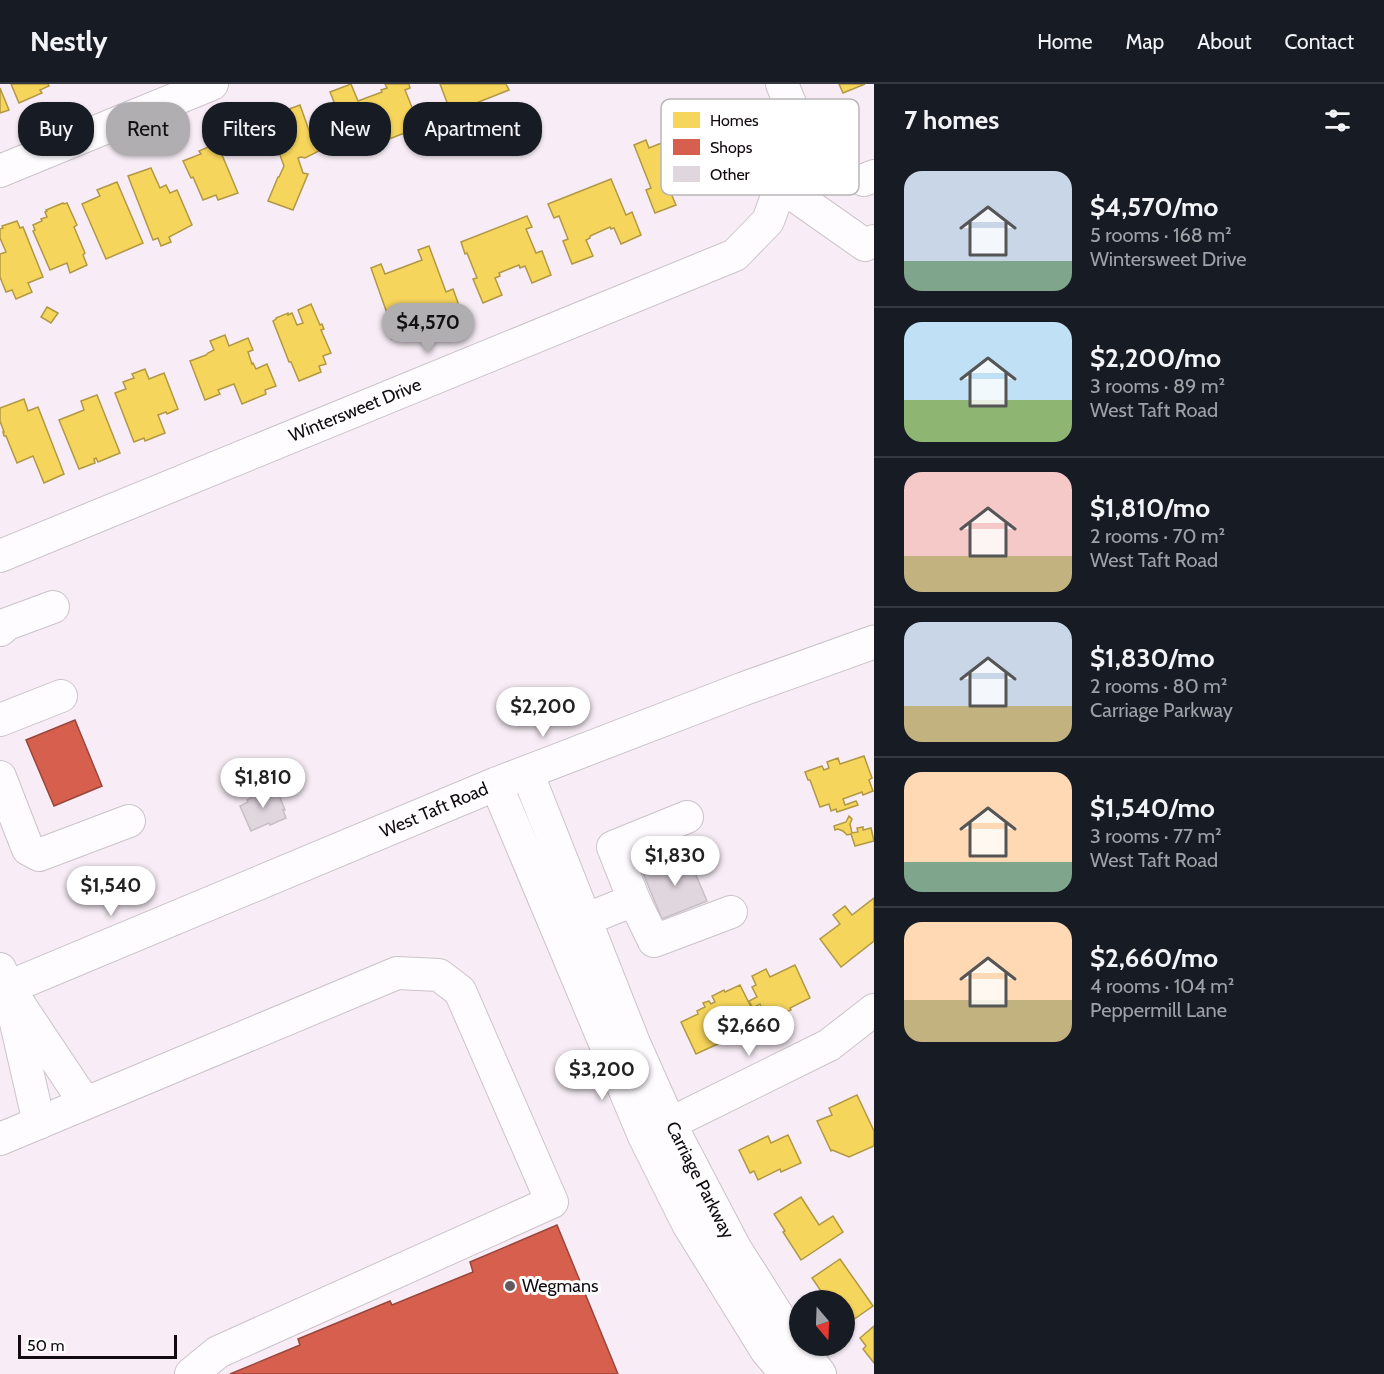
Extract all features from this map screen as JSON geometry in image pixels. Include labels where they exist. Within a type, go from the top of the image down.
[{"type":"main road","name":"West Taft Road","points":[[3,983],[527,771],[874,642]]},
{"type":"street","points":[[0,171],[212,84]]},
{"type":"street","name":"Wintersweet Drive","points":[[782,84],[787,99]]},
{"type":"street","name":"Wintersweet Drive","points":[[0,556],[735,255],[768,220],[778,195]]},
{"type":"street","points":[[794,195],[865,245],[874,241]]},
{"type":"street","points":[[0,630],[7,624],[53,607]]},
{"type":"street","points":[[0,720],[62,696]]},
{"type":"street","name":"Carriage Parkway","points":[[527,771],[571,925]]},
{"type":"street","points":[[0,777],[28,849],[39,855],[129,821]]},
{"type":"street","name":"Carriage Parkway","points":[[496,784],[634,1042],[657,1130],[688,1224],[766,1350],[786,1374]]},
{"type":"street","points":[[687,817],[613,847],[634,900],[654,940],[731,912]]},
{"type":"street","points":[[571,925],[634,900]]},
{"type":"street","points":[[0,1139],[397,973],[439,975],[460,991],[552,1202],[218,1352],[191,1374]]},
{"type":"street","points":[[3,983],[85,1103]]},
{"type":"street","points":[[3,983],[39,1123]]},
{"type":"street","points":[[657,1130],[829,1045],[874,1010]]},
{"type":"street","name":"Carriage Parkway","points":[[657,1130],[785,1328],[820,1374]]},
{"type":"building: Homes","points":[[11,84],[48,84],[49,86],[40,90],[42,93],[19,102]]},
{"type":"building: Homes","points":[[351,84],[358,101],[382,92],[381,90],[387,88],[385,84],[409,84],[410,88],[405,90],[410,102],[403,102],[403,134],[391,138],[391,102],[334,102],[330,92]]},
{"type":"building: Homes","points":[[440,84],[506,84],[509,90],[479,102],[447,102]]},
{"type":"building: Homes","points":[[839,84],[865,84],[843,93]]},
{"type":"building: Homes","points":[[0,88],[9,110],[0,113]]},
{"type":"building: Homes","points":[[300,105],[309,130],[309,156],[298,158],[303,173],[308,174],[293,210],[268,201],[284,166],[280,156],[297,156],[297,106]]},
{"type":"building: Homes","points":[[646,140],[649,148],[661,143],[661,195],[672,195],[676,205],[655,213],[646,190],[651,188],[634,145]]},
{"type":"building: Homes","points":[[202,150],[202,156],[222,156],[238,193],[218,200],[216,195],[203,200],[183,161],[201,154],[199,151]]},
{"type":"building: Homes","points":[[151,168],[160,188],[166,185],[170,193],[177,190],[192,225],[169,237],[171,242],[161,246],[158,238],[153,240],[128,176]]},
{"type":"building: Homes","points":[[611,179],[626,215],[632,212],[641,235],[621,244],[614,228],[610,227],[586,240],[593,256],[572,264],[563,241],[568,239],[559,216],[554,218],[548,204]]},
{"type":"building: Homes","points":[[117,182],[143,243],[106,259],[82,204],[100,196],[97,190]]},
{"type":"building: Homes","points":[[67,203],[77,225],[74,227],[85,253],[83,255],[87,265],[70,273],[67,263],[50,270],[33,231],[35,230],[33,225],[47,217],[46,210]]},
{"type":"building: Homes","points":[[527,216],[532,227],[526,229],[536,253],[542,251],[551,275],[532,283],[525,266],[520,268],[519,265],[499,273],[500,276],[495,278],[502,295],[483,303],[473,279],[477,278],[461,242]]},
{"type":"building: Homes","points":[[17,221],[20,228],[23,227],[43,277],[28,283],[32,292],[16,299],[12,290],[6,292],[0,277],[0,254],[6,252],[0,238],[0,229],[3,228],[2,226]]},
{"type":"building: Homes","points":[[429,246],[446,292],[453,289],[461,311],[441,319],[435,305],[411,313],[407,316],[413,331],[392,339],[384,318],[388,316],[371,268],[381,264],[385,274],[422,260],[418,250]]},
{"type":"building: Homes","points":[[311,304],[320,325],[322,324],[324,329],[321,330],[331,353],[323,356],[326,364],[319,366],[321,372],[299,381],[273,321],[292,313],[297,325],[303,323],[298,310]]},
{"type":"building: Homes","points":[[47,307],[58,313],[51,323],[41,317]]},
{"type":"building: Homes","points":[[225,335],[229,346],[248,338],[253,350],[248,352],[252,364],[256,369],[267,364],[276,386],[265,390],[266,394],[242,404],[234,384],[218,390],[220,394],[205,400],[190,361],[214,350],[210,341]]},
{"type":"building: Homes","points":[[145,369],[149,379],[164,373],[178,409],[158,415],[165,433],[145,441],[144,438],[134,442],[115,393],[126,389],[123,382],[134,378],[132,374]]},
{"type":"building: Homes","points":[[97,395],[120,453],[98,462],[96,458],[95,463],[79,469],[59,420],[84,410],[81,401]]},
{"type":"building: Homes","points":[[24,399],[28,411],[38,407],[64,474],[44,483],[33,456],[17,463],[6,436],[4,436],[0,421],[0,408]]},
{"type":"building: Homes","points":[[864,756],[872,778],[869,780],[873,791],[863,795],[862,792],[843,799],[845,805],[856,801],[858,805],[837,812],[836,809],[831,811],[829,804],[820,807],[805,772],[822,766],[824,770],[829,768],[827,762],[838,758],[840,764]]},
{"type":"building: Homes","points":[[849,816],[852,819],[850,824],[852,833],[858,832],[857,828],[863,827],[863,830],[871,828],[874,841],[855,846],[851,834],[847,835],[843,831],[835,830],[834,826],[846,822]]},
{"type":"building: Homes","points":[[874,898],[874,941],[841,967],[820,939],[840,924],[833,915],[845,906],[852,915]]},
{"type":"building: Homes","points":[[795,965],[810,998],[767,1021],[760,1004],[753,1008],[749,1001],[757,997],[752,987],[756,985],[752,976],[766,969],[770,977]]},
{"type":"building: Homes","points":[[740,985],[753,1011],[737,1019],[741,1026],[731,1031],[733,1037],[696,1054],[681,1022],[698,1014],[697,1011],[705,1007],[703,1003],[715,1002],[712,996]]},
{"type":"building: Homes","points":[[857,1095],[874,1131],[874,1146],[849,1157],[831,1151],[817,1121],[832,1115],[829,1108]]},
{"type":"building: Homes","points":[[788,1135],[801,1163],[781,1172],[780,1169],[758,1180],[754,1171],[750,1173],[739,1150],[768,1136],[771,1143]]},
{"type":"building: Homes","points":[[801,1197],[819,1225],[833,1216],[843,1232],[801,1260],[774,1214]]},
{"type":"building: Homes","points":[[840,1259],[873,1306],[855,1319],[855,1290],[820,1290],[812,1278]]},
{"type":"building: Homes","points":[[874,1326],[874,1363],[863,1349],[866,1346],[860,1338]]},
{"type":"building: Shops","points":[[75,720],[102,786],[54,806],[26,740]]},
{"type":"building: Shops","name":"Wegmans","points":[[557,1225],[618,1374],[230,1374],[300,1345],[298,1339],[390,1301],[392,1305],[473,1272],[470,1262]]},
{"type":"building: Other","points":[[264,788],[267,794],[277,790],[286,818],[251,831],[240,806],[256,795],[254,792]]},
{"type":"building: Other","points":[[687,854],[707,901],[662,919],[643,873]]},
{"type":"place","name":"Wegmans","points":[[510,1286]]}]
